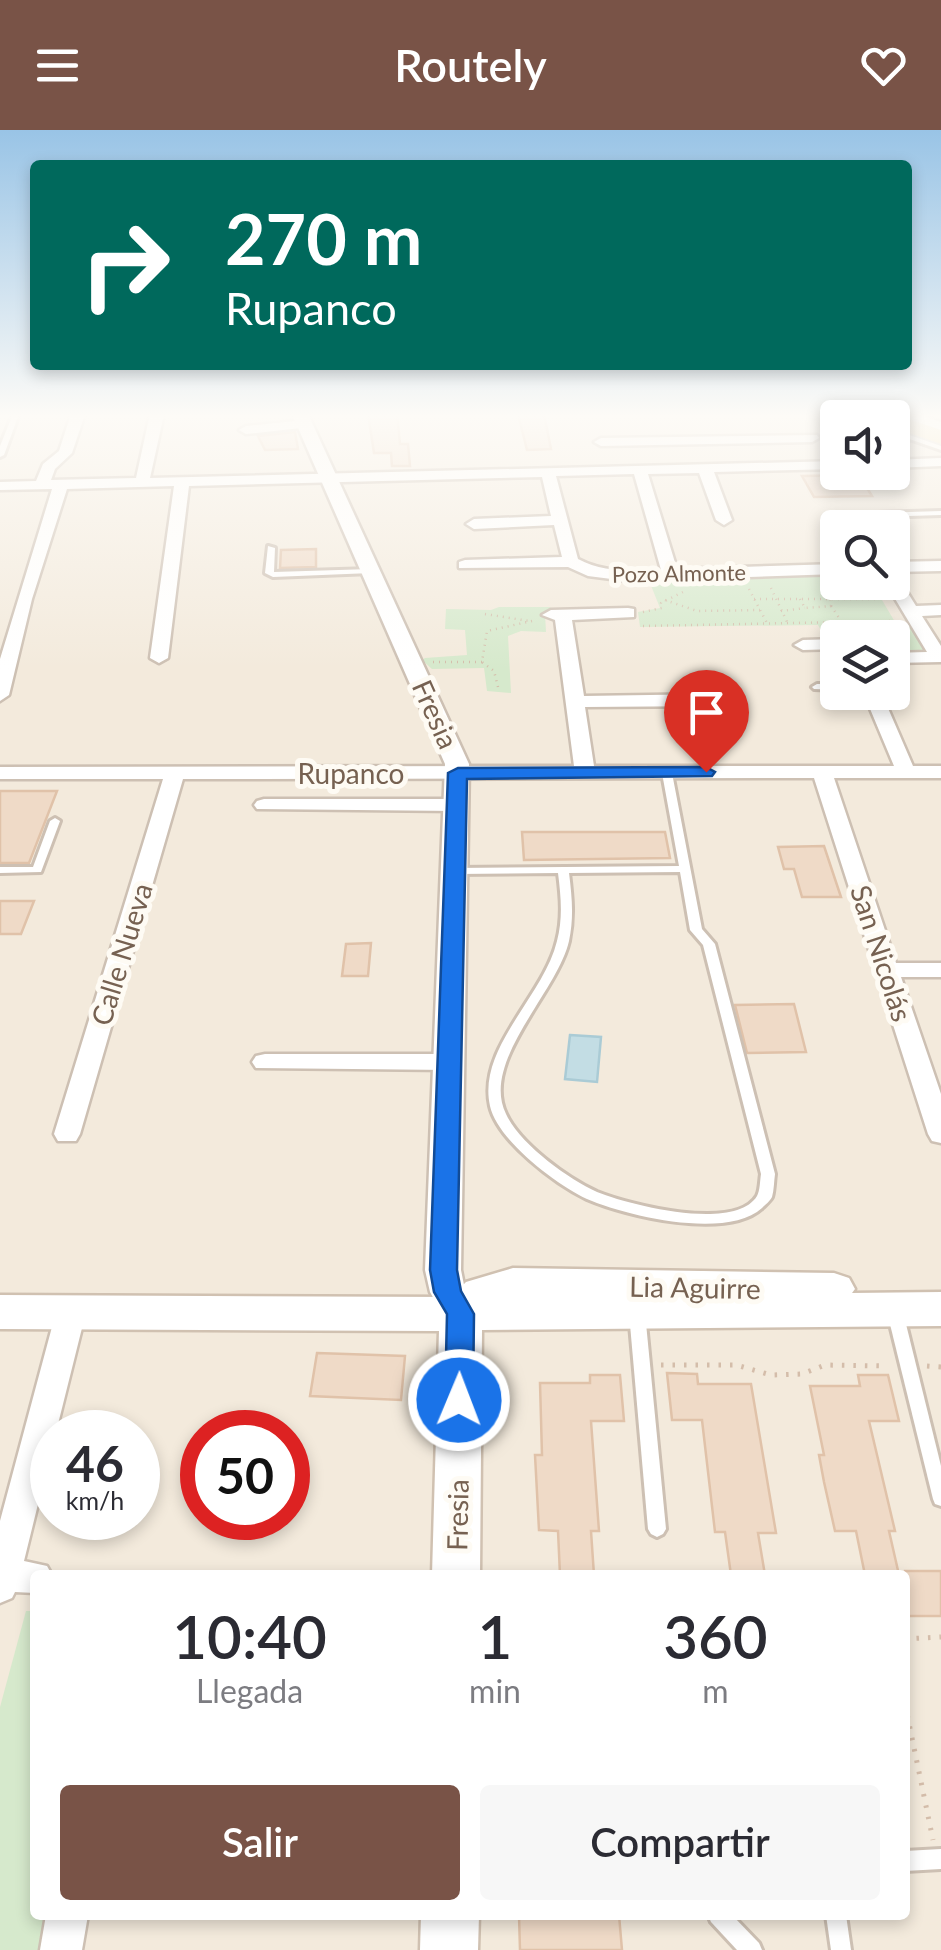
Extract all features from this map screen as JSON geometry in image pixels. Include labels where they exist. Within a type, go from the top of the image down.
[{"type":"main road","name":"Lia Aguirre","points":[[0,1312],[460,1314],[641,1300],[941,1294]]},
{"type":"main road","name":"Lia Aguirre","points":[[641,1300],[895,1312],[941,1309]]},
{"type":"main road","name":"Fresia","points":[[456,1570],[460,1314]]},
{"type":"main road","points":[[449,1950],[450,1920]]},
{"type":"street","points":[[0,695],[55,499]]},
{"type":"street","points":[[159,658],[180,499]]},
{"type":"street","name":"Fresia","points":[[339,499],[455,756],[458,773],[444,1270],[448,1292],[460,1314]]},
{"type":"street","points":[[555,499],[571,562]]},
{"type":"street","points":[[648,499],[671,576]]},
{"type":"street","points":[[716,499],[724,520]]},
{"type":"street","points":[[474,524],[560,520]]},
{"type":"street","name":"Pozo Almonte","points":[[464,565],[571,562],[577,568],[608,575],[671,576],[820,571]]},
{"type":"street","points":[[910,567],[941,566]]},
{"type":"street","points":[[905,600],[940,657]]},
{"type":"street","points":[[911,610],[941,610]]},
{"type":"street","points":[[586,773],[557,615],[628,613]]},
{"type":"street","points":[[804,645],[820,645]]},
{"type":"street","points":[[910,658],[940,657]]},
{"type":"street","points":[[576,702],[716,700]]},
{"type":"street","points":[[880,710],[906,772]]},
{"type":"street","name":"San Nicolás","points":[[822,772],[941,1134]]},
{"type":"street","name":"Rupanco","points":[[0,773],[941,772]]},
{"type":"street","name":"Calle Nueva","points":[[67,1134],[175,773]]},
{"type":"street","points":[[264,805],[456,804]]},
{"type":"street","points":[[887,970],[941,970]]},
{"type":"street","points":[[265,1062],[450,1062]]},
{"type":"street","points":[[13,1580],[71,1312]]},
{"type":"street","points":[[61,1950],[66,1920]]},
{"type":"lane","points":[[910,514],[941,513]]},
{"type":"lane","points":[[271,548],[269,573],[274,575],[371,570]]},
{"type":"lane","points":[[563,870],[570,909],[564,947],[557,966],[498,1062],[492,1090],[500,1115],[516,1138],[574,1186],[634,1210],[705,1219],[734,1216],[754,1208],[767,1193],[769,1184],[709,944],[696,930],[666,773]]},
{"type":"lane","points":[[0,870],[37,870],[56,821]]},
{"type":"lane","points":[[455,871],[685,869]]},
{"type":"lane","points":[[641,1300],[641,1365],[657,1530]]},
{"type":"lane","points":[[895,1312],[941,1499]]},
{"type":"lane","points":[[910,1861],[939,1859]]},
{"type":"lane","points":[[723,1920],[752,1950]]},
{"type":"lane","points":[[837,1920],[841,1950]]},
{"type":"path","points":[[767,579],[788,624]]},
{"type":"path","points":[[744,580],[768,625]]},
{"type":"path","points":[[800,598],[805,608]]},
{"type":"path","points":[[754,599],[820,598]]},
{"type":"path","points":[[760,610],[697,611],[666,600],[662,608],[639,613],[642,626],[820,623]]},
{"type":"path","points":[[830,600],[839,620]]},
{"type":"path","points":[[844,600],[911,610]]},
{"type":"path","points":[[782,610],[831,606]]},
{"type":"path","points":[[857,620],[911,610]]},
{"type":"path","points":[[697,611],[703,626]]},
{"type":"path","points":[[484,614],[532,621]]},
{"type":"path","points":[[482,662],[487,631],[557,615]]},
{"type":"path","points":[[413,662],[482,662],[494,671],[498,687]]},
{"type":"path","points":[[641,1365],[736,1366],[771,1375],[802,1374],[825,1365],[909,1366]]},
{"type":"path","points":[[910,1639],[941,1637]]},
{"type":"path","points":[[910,1727],[939,1859]]},
{"type":"shaded area","points":[[0,499],[941,499],[941,1950],[0,1950]]},
{"type":"green space","points":[[820,573],[820,600],[882,600],[894,620],[820,620],[820,629],[818,625],[640,627],[638,612],[660,608],[648,578]]},
{"type":"green space","points":[[551,607],[545,613],[546,632],[521,631],[508,636],[511,693],[487,691],[484,668],[432,669],[422,660],[467,655],[465,630],[445,629],[446,609]]},
{"type":"green space","points":[[910,624],[930,651],[924,656],[910,656]]},
{"type":"green space","points":[[26,1611],[30,1611],[30,1920],[48,1920],[42,1950],[0,1950],[0,1707]]},
{"type":"water","points":[[570,1035],[601,1037],[597,1082],[565,1079]]},
{"type":"building","points":[[316,549],[316,567],[280,568],[281,550]]},
{"type":"building","points":[[0,791],[57,791],[29,863],[0,863]]},
{"type":"building","points":[[522,832],[665,832],[670,858],[524,860]]},
{"type":"building","points":[[824,846],[841,897],[802,897],[794,869],[784,869],[778,847]]},
{"type":"building","points":[[0,901],[34,901],[21,934],[0,934]]},
{"type":"building","points":[[371,943],[368,976],[342,976],[346,944]]},
{"type":"building","points":[[794,1004],[806,1052],[747,1053],[735,1005]]},
{"type":"building","points":[[317,1353],[405,1356],[401,1400],[310,1396]]},
{"type":"building","points":[[667,1373],[697,1374],[698,1384],[751,1384],[776,1533],[758,1533],[764,1570],[730,1570],[725,1532],[715,1532],[702,1420],[672,1420]]},
{"type":"building","points":[[590,1375],[620,1375],[624,1421],[591,1421],[599,1531],[591,1531],[594,1570],[560,1570],[558,1531],[539,1530],[535,1455],[542,1455],[540,1383],[590,1383]]},
{"type":"building","points":[[858,1375],[888,1375],[899,1421],[869,1421],[895,1531],[889,1531],[898,1570],[864,1570],[856,1531],[835,1531],[824,1482],[819,1455],[824,1455],[810,1386],[860,1386]]},
{"type":"building","points":[[910,1571],[941,1571],[941,1616],[910,1616]]},
{"type":"building","points":[[519,1920],[619,1920],[622,1950],[520,1950]]},
{"type":"route","points":[[459,1400],[460,1314],[448,1292],[444,1270],[458,773],[706,772]]}]
